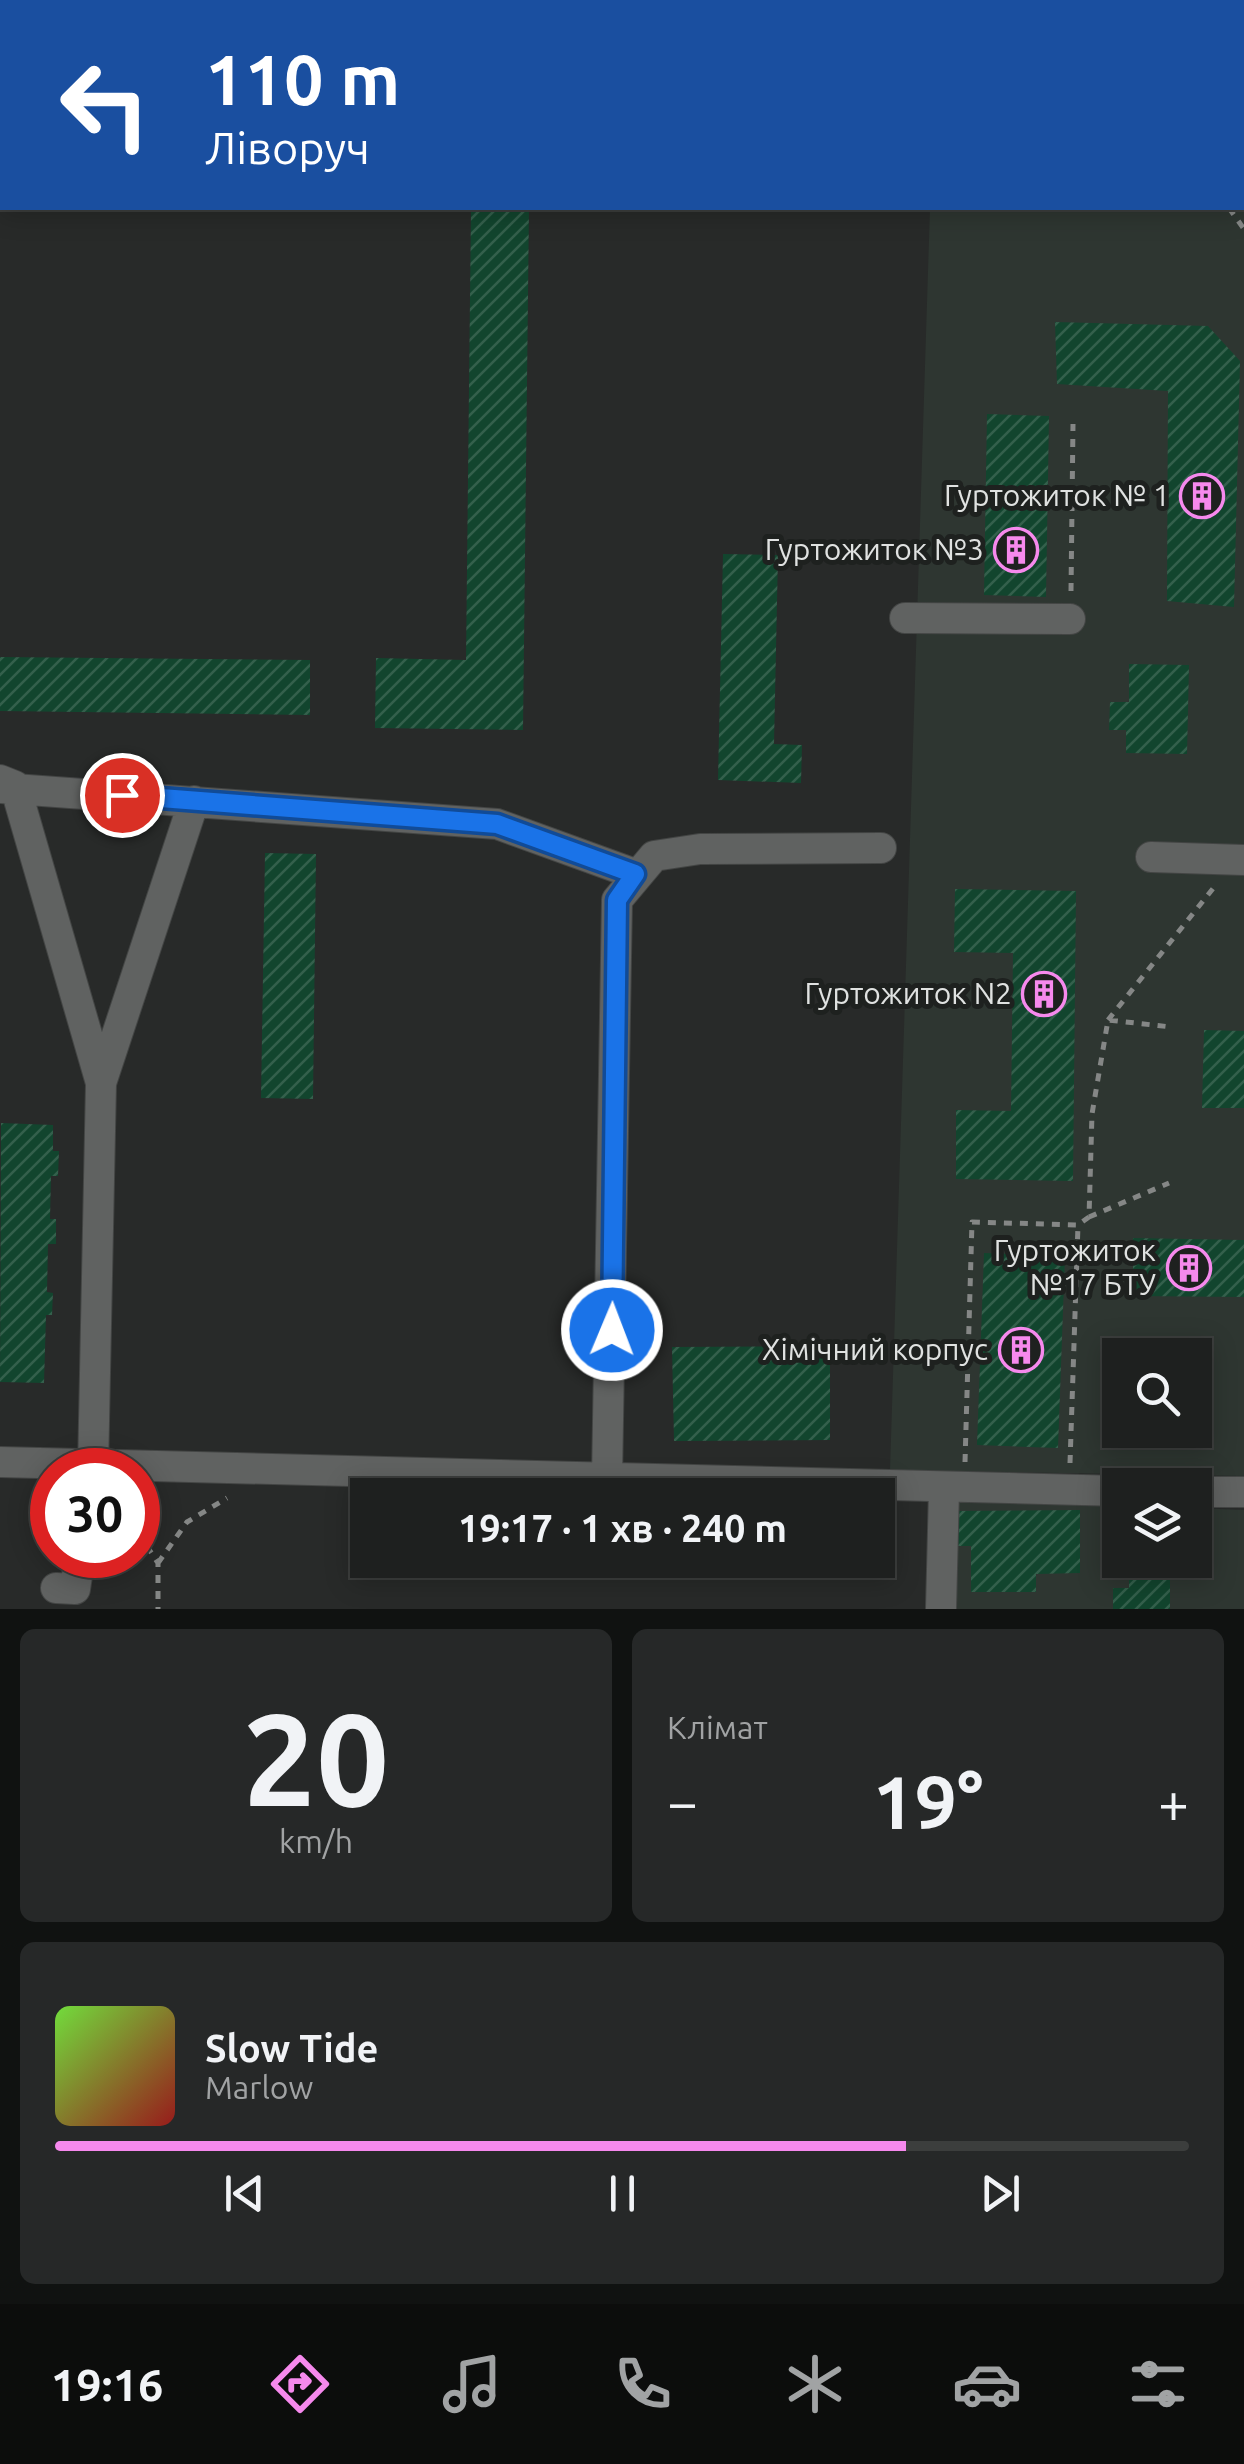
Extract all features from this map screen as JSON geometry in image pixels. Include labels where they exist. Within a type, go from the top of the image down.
[{"type":"street","points":[[905,618],[1070,619]]},
{"type":"street","points":[[100,1083],[5,784],[497,824],[635,874]]},
{"type":"street","points":[[93,1448],[100,1083],[194,801]]},
{"type":"street","points":[[607,1478],[617,900],[654,856],[700,849],[881,848]]},
{"type":"street","points":[[1151,856],[1240,859]]},
{"type":"street","points":[[0,1462],[30,1463]]},
{"type":"street","points":[[160,1467],[576,1478]]},
{"type":"street","points":[[895,1488],[1102,1492]]},
{"type":"street","points":[[941,1609],[954,1490]]},
{"type":"street","points":[[1212,1492],[1244,1492]]},
{"type":"street","points":[[56,1588],[76,1589],[77,1578]]},
{"type":"path","points":[[1070,619],[1074,424]]},
{"type":"path","points":[[1090,1217],[1092,1114],[1108,1020],[1240,859]]},
{"type":"path","points":[[1108,1020],[1171,1027]]},
{"type":"path","points":[[954,1490],[972,1222],[1078,1225],[1169,1183]]},
{"type":"path","points":[[1069,1491],[1078,1225]]},
{"type":"path","points":[[160,1560],[187,1522],[270,1468]]},
{"type":"path","points":[[158,1578],[158,1609]]},
{"type":"shaded area","points":[[930,210],[1244,210],[1244,1476],[1212,1475],[1212,1468],[1102,1468],[1102,1474],[890,1470]]},
{"type":"shaded area","points":[[953,1498],[1102,1504],[1102,1578],[1212,1578],[1212,1509],[1244,1510],[1244,1609],[948,1609]]},
{"type":"building","points":[[471,210],[529,210],[523,730],[375,728],[376,658],[466,660]]},
{"type":"building","name":"Гуртожиток № 1","points":[[1055,322],[1208,326],[1240,361],[1234,607],[1167,601],[1168,391],[1057,384]]},
{"type":"building","name":"Гуртожиток №3","points":[[987,414],[1049,416],[1046,597],[984,595]]},
{"type":"building","points":[[723,554],[778,555],[774,744],[802,745],[801,783],[718,780]]},
{"type":"building","points":[[0,657],[310,660],[310,715],[0,711]]},
{"type":"building","points":[[1129,664],[1189,665],[1187,754],[1126,753],[1126,730],[1109,730],[1110,702],[1129,702]]},
{"type":"building","points":[[265,853],[316,854],[313,1099],[261,1098]]},
{"type":"building","name":"Гуртожиток N2","points":[[955,889],[1076,891],[1073,1181],[956,1179],[956,1110],[1011,1111],[1013,953],[954,952]]},
{"type":"building","points":[[1204,1030],[1244,1031],[1244,1108],[1202,1108]]},
{"type":"building","points":[[1,1123],[53,1125],[53,1151],[59,1151],[58,1176],[51,1176],[50,1219],[56,1219],[56,1244],[48,1244],[47,1292],[53,1293],[52,1315],[46,1315],[44,1383],[0,1382]]},
{"type":"building","name":"Гуртожиток №17 БТУ","points":[[1133,1238],[1244,1240],[1244,1297],[1133,1296]]},
{"type":"building","name":"Хімічний корпус","points":[[984,1253],[1065,1256],[1058,1448],[977,1445]]},
{"type":"building","points":[[830,1346],[830,1440],[674,1441],[672,1347]]},
{"type":"building","points":[[1080,1510],[1080,1573],[1036,1574],[1036,1592],[971,1592],[971,1546],[955,1546],[955,1511]]},
{"type":"building","points":[[1129,1578],[1170,1578],[1170,1609],[1113,1609],[1113,1588],[1129,1588]]},
{"type":"place","name":"Гуртожиток № 1","points":[[1202,496]]},
{"type":"place","name":"Гуртожиток №3","points":[[1016,550]]},
{"type":"place","name":"Гуртожиток N2","points":[[1044,994]]},
{"type":"place","name":"Гуртожиток №17 БТУ","points":[[1189,1268]]},
{"type":"place","name":"Хімічний корпус","points":[[1021,1350]]},
{"type":"route","points":[[122,795],[497,824],[635,874],[617,900],[611,1150],[612,1330]]}]
